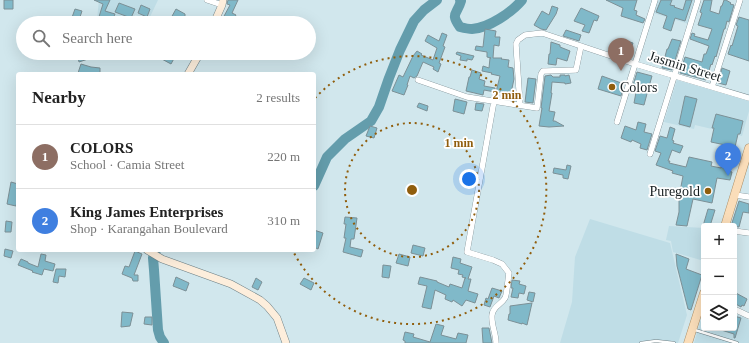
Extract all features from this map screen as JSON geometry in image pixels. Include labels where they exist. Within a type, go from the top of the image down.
[{"type":"main road","points":[[726,223],[749,148]]},
{"type":"main road","points":[[688,343],[704,295]]},
{"type":"street","points":[[207,0],[222,3],[217,16]]},
{"type":"street","points":[[617,122],[655,0]]},
{"type":"street","points":[[650,154],[698,0]]},
{"type":"street","points":[[712,87],[740,0]]},
{"type":"street","name":"Jasmin Street","points":[[520,105],[516,44],[518,40],[525,35],[542,33],[674,76],[749,98]]},
{"type":"street","points":[[418,80],[467,97],[537,108],[540,76],[542,72],[576,70],[581,46]]},
{"type":"street","points":[[189,72],[196,60]]},
{"type":"street","points":[[494,101],[467,252],[502,264],[509,273],[505,298],[494,309],[492,314],[492,326],[496,343]]},
{"type":"street","points":[[735,195],[749,197]]},
{"type":"street","points":[[737,231],[749,233]]},
{"type":"street","points":[[150,252],[162,259],[231,284],[260,300],[277,318],[286,343]]},
{"type":"street","points":[[737,310],[749,316]]},
{"type":"lane","points":[[692,329],[736,343]]},
{"type":"lane","points":[[641,343],[656,341],[674,343]]},
{"type":"shaded area","points":[[99,0],[158,0],[150,16],[97,16]]},
{"type":"shaded area","points":[[657,0],[697,0],[689,24],[653,13]]},
{"type":"shaded area","points":[[677,80],[749,101],[749,111],[742,136],[695,125],[694,129],[664,122]]},
{"type":"shaded area","points":[[590,219],[670,243],[687,315],[678,343],[560,343],[572,302],[575,257]]},
{"type":"shaded area","points":[[669,226],[701,228],[701,260],[673,252],[671,241],[666,240]]},
{"type":"shaded area","points":[[737,314],[749,320],[749,343],[694,343],[701,319],[701,331],[737,331]]},
{"type":"building","points":[[4,0],[13,0],[13,9],[4,9]]},
{"type":"building","points":[[94,0],[110,0],[105,11],[115,14],[114,16],[99,16],[103,4]]},
{"type":"building","points":[[228,0],[238,0],[232,13],[235,16],[224,16],[230,5],[227,4]]},
{"type":"building","points":[[606,0],[637,0],[634,10],[637,11],[636,15],[645,19],[643,23],[621,16],[623,8]]},
{"type":"building","points":[[661,0],[672,0],[670,5],[683,10],[686,0],[692,0],[685,21],[675,18],[671,31],[663,28],[667,16],[656,12]]},
{"type":"building","points":[[704,0],[712,0],[710,11],[719,14],[724,0],[734,5],[729,22],[727,21],[724,29],[716,57],[715,56],[712,65],[711,64],[706,80],[680,73],[685,57],[702,62],[704,54],[706,54],[709,46],[690,39],[692,33],[695,34],[694,36],[708,40],[712,29],[698,25]]},
{"type":"building","points":[[119,3],[135,9],[132,16],[126,16],[115,12]]},
{"type":"building","points":[[141,5],[150,9],[147,16],[138,13]]},
{"type":"building","points":[[552,6],[558,8],[546,30],[534,25],[542,11],[549,15]]},
{"type":"building","points":[[581,8],[599,16],[597,21],[594,20],[589,33],[582,31],[585,25],[574,21]]},
{"type":"building","points":[[75,9],[82,11],[80,16],[72,16]]},
{"type":"building","points":[[176,9],[185,14],[185,16],[172,16]]},
{"type":"building","points":[[739,17],[749,20],[749,61],[728,54],[738,26],[736,25]]},
{"type":"building","points":[[485,29],[496,31],[495,37],[500,37],[499,46],[494,45],[493,58],[509,60],[508,67],[513,68],[514,79],[511,93],[496,92],[500,76],[482,71],[483,66],[489,68],[491,58],[487,57],[487,52],[475,50],[476,46],[483,47]]},
{"type":"building","points":[[566,30],[581,35],[579,41],[563,36]]},
{"type":"building","points":[[442,33],[447,35],[443,46],[445,47],[439,63],[441,64],[438,72],[433,69],[434,67],[423,62],[417,76],[414,78],[410,76],[404,95],[392,91],[399,75],[403,77],[417,51],[422,54],[421,55],[433,60],[437,48],[425,41],[428,35],[439,41]]},
{"type":"building","points":[[621,39],[633,43],[629,53],[618,50]]},
{"type":"building","points":[[672,39],[681,41],[672,70],[662,68],[667,49]]},
{"type":"building","points":[[551,42],[570,51],[567,61],[557,58],[556,65],[548,64]]},
{"type":"building","points":[[457,52],[474,56],[472,60],[460,60],[461,56],[456,54]]},
{"type":"building","points":[[164,60],[173,60],[171,64]]},
{"type":"building","points":[[81,64],[100,68],[100,72],[78,72]]},
{"type":"building","points":[[722,68],[730,71],[726,85],[718,83]]},
{"type":"building","points":[[472,70],[481,73],[479,79],[485,81],[484,86],[495,88],[495,92],[484,90],[483,95],[466,91]]},
{"type":"building","points":[[637,72],[652,76],[644,105],[634,103],[637,87],[633,85]]},
{"type":"building","points":[[551,75],[553,77],[560,77],[560,75],[569,75],[571,83],[565,84],[552,82],[549,111],[555,112],[553,121],[564,126],[539,126],[545,76]]},
{"type":"building","name":"Colors","points":[[602,76],[624,84],[621,96],[598,89]]},
{"type":"building","points":[[528,78],[536,79],[533,103],[525,102]]},
{"type":"building","points":[[685,96],[697,99],[690,127],[679,124]]},
{"type":"building","points":[[455,99],[467,102],[464,114],[453,111]]},
{"type":"building","points":[[419,103],[428,106],[427,111],[417,107]]},
{"type":"building","points":[[476,103],[484,104],[482,111],[475,110]]},
{"type":"building","points":[[716,114],[743,121],[735,147],[711,142],[714,128],[712,128]]},
{"type":"building","points":[[638,122],[646,124],[644,132],[652,134],[647,150],[640,148],[641,144],[632,140],[631,142],[621,138],[625,126],[636,130]]},
{"type":"building","points":[[370,126],[377,128],[374,138],[366,136]]},
{"type":"building","points":[[670,127],[675,129],[672,140],[674,141],[673,143],[683,146],[680,153],[672,150],[668,161],[670,161],[669,163],[686,167],[689,157],[712,162],[711,166],[721,168],[722,163],[730,165],[728,171],[732,172],[730,180],[717,178],[712,203],[693,199],[687,226],[676,225],[683,176],[672,173],[673,171],[656,165],[661,153],[655,151],[660,136],[667,138]]},
{"type":"building","points":[[567,165],[571,166],[568,179],[563,178],[563,175],[553,173],[554,168],[566,170]]},
{"type":"building","points":[[11,182],[16,183],[16,206],[7,204]]},
{"type":"building","points":[[739,201],[749,204],[749,213],[743,212],[739,227],[737,227],[737,223],[732,223]]},
{"type":"building","points":[[708,209],[715,210],[711,223],[704,223]]},
{"type":"building","points":[[345,217],[357,218],[354,239],[351,239],[350,247],[363,250],[361,257],[343,252],[346,238],[344,238],[346,224],[344,224]]},
{"type":"building","points":[[6,221],[12,222],[11,232],[5,232]]},
{"type":"building","points":[[316,231],[323,233],[318,249],[316,248]]},
{"type":"building","points":[[413,245],[425,248],[423,256],[411,253]]},
{"type":"building","points":[[5,249],[13,251],[11,258],[4,256]]},
{"type":"building","points":[[135,252],[142,254],[134,275],[138,275],[138,281],[133,281],[132,278],[122,274],[125,266],[129,267]]},
{"type":"building","points":[[41,254],[46,255],[45,261],[55,264],[53,271],[44,269],[42,275],[18,265],[21,259],[38,267]]},
{"type":"building","points":[[399,254],[410,257],[408,266],[396,263]]},
{"type":"building","points":[[676,254],[689,259],[686,269],[701,275],[691,310],[688,309],[677,266]]},
{"type":"building","points":[[453,257],[461,259],[460,263],[472,267],[468,279],[471,279],[468,291],[478,294],[475,303],[466,300],[462,306],[453,300],[452,302],[445,299],[446,295],[435,290],[431,309],[422,307],[427,286],[418,284],[420,277],[437,281],[449,287],[450,284],[462,288],[466,278],[462,277],[463,275],[458,274],[459,270],[451,268]]},
{"type":"building","points":[[383,265],[391,266],[389,278],[382,277]]},
{"type":"building","points":[[56,269],[66,269],[65,277],[59,276],[58,283],[53,282]]},
{"type":"building","points":[[176,277],[189,283],[186,291],[173,286]]},
{"type":"building","points":[[256,278],[262,282],[258,290],[252,287]]},
{"type":"building","points":[[304,278],[314,283],[311,290],[300,284]]},
{"type":"building","points":[[512,280],[520,281],[519,284],[526,286],[524,294],[519,293],[518,298],[511,297],[513,288],[511,288]]},
{"type":"building","points":[[492,288],[502,291],[499,298],[494,296],[490,307],[484,305]]},
{"type":"building","points":[[529,292],[535,293],[533,302],[527,300]]},
{"type":"building","points":[[737,294],[747,299],[744,306],[742,305],[741,307],[737,305]]},
{"type":"building","points":[[532,303],[527,325],[508,320],[510,306]]},
{"type":"building","points":[[122,312],[133,313],[130,326],[121,327]]},
{"type":"building","points":[[145,317],[152,317],[152,325],[144,324]]},
{"type":"building","points":[[737,317],[741,318],[735,338],[734,334],[724,331],[737,331]]},
{"type":"building","points":[[436,324],[444,326],[441,335],[456,339],[458,333],[468,335],[466,343],[405,343],[403,340],[405,332],[414,334],[413,337],[430,342]]},
{"type":"building","points":[[482,328],[489,328],[492,343],[483,343]]},
{"type":"waterway","points":[[316,182],[327,157],[345,139],[371,121],[379,107],[400,50],[414,21],[424,10],[437,0]]},
{"type":"waterway","points":[[460,0],[461,1],[455,14],[455,19],[460,27],[472,29],[486,26],[500,19],[522,0]]},
{"type":"waterway","points":[[155,252],[153,258],[158,330],[164,343]]},
{"type":"place","name":"COLORS","points":[[621,71]]},
{"type":"place","name":"Colors","points":[[612,87]]},
{"type":"place","name":"King James Enterprises","points":[[728,176]]},
{"type":"place","name":"Puregold","points":[[708,191]]}]
